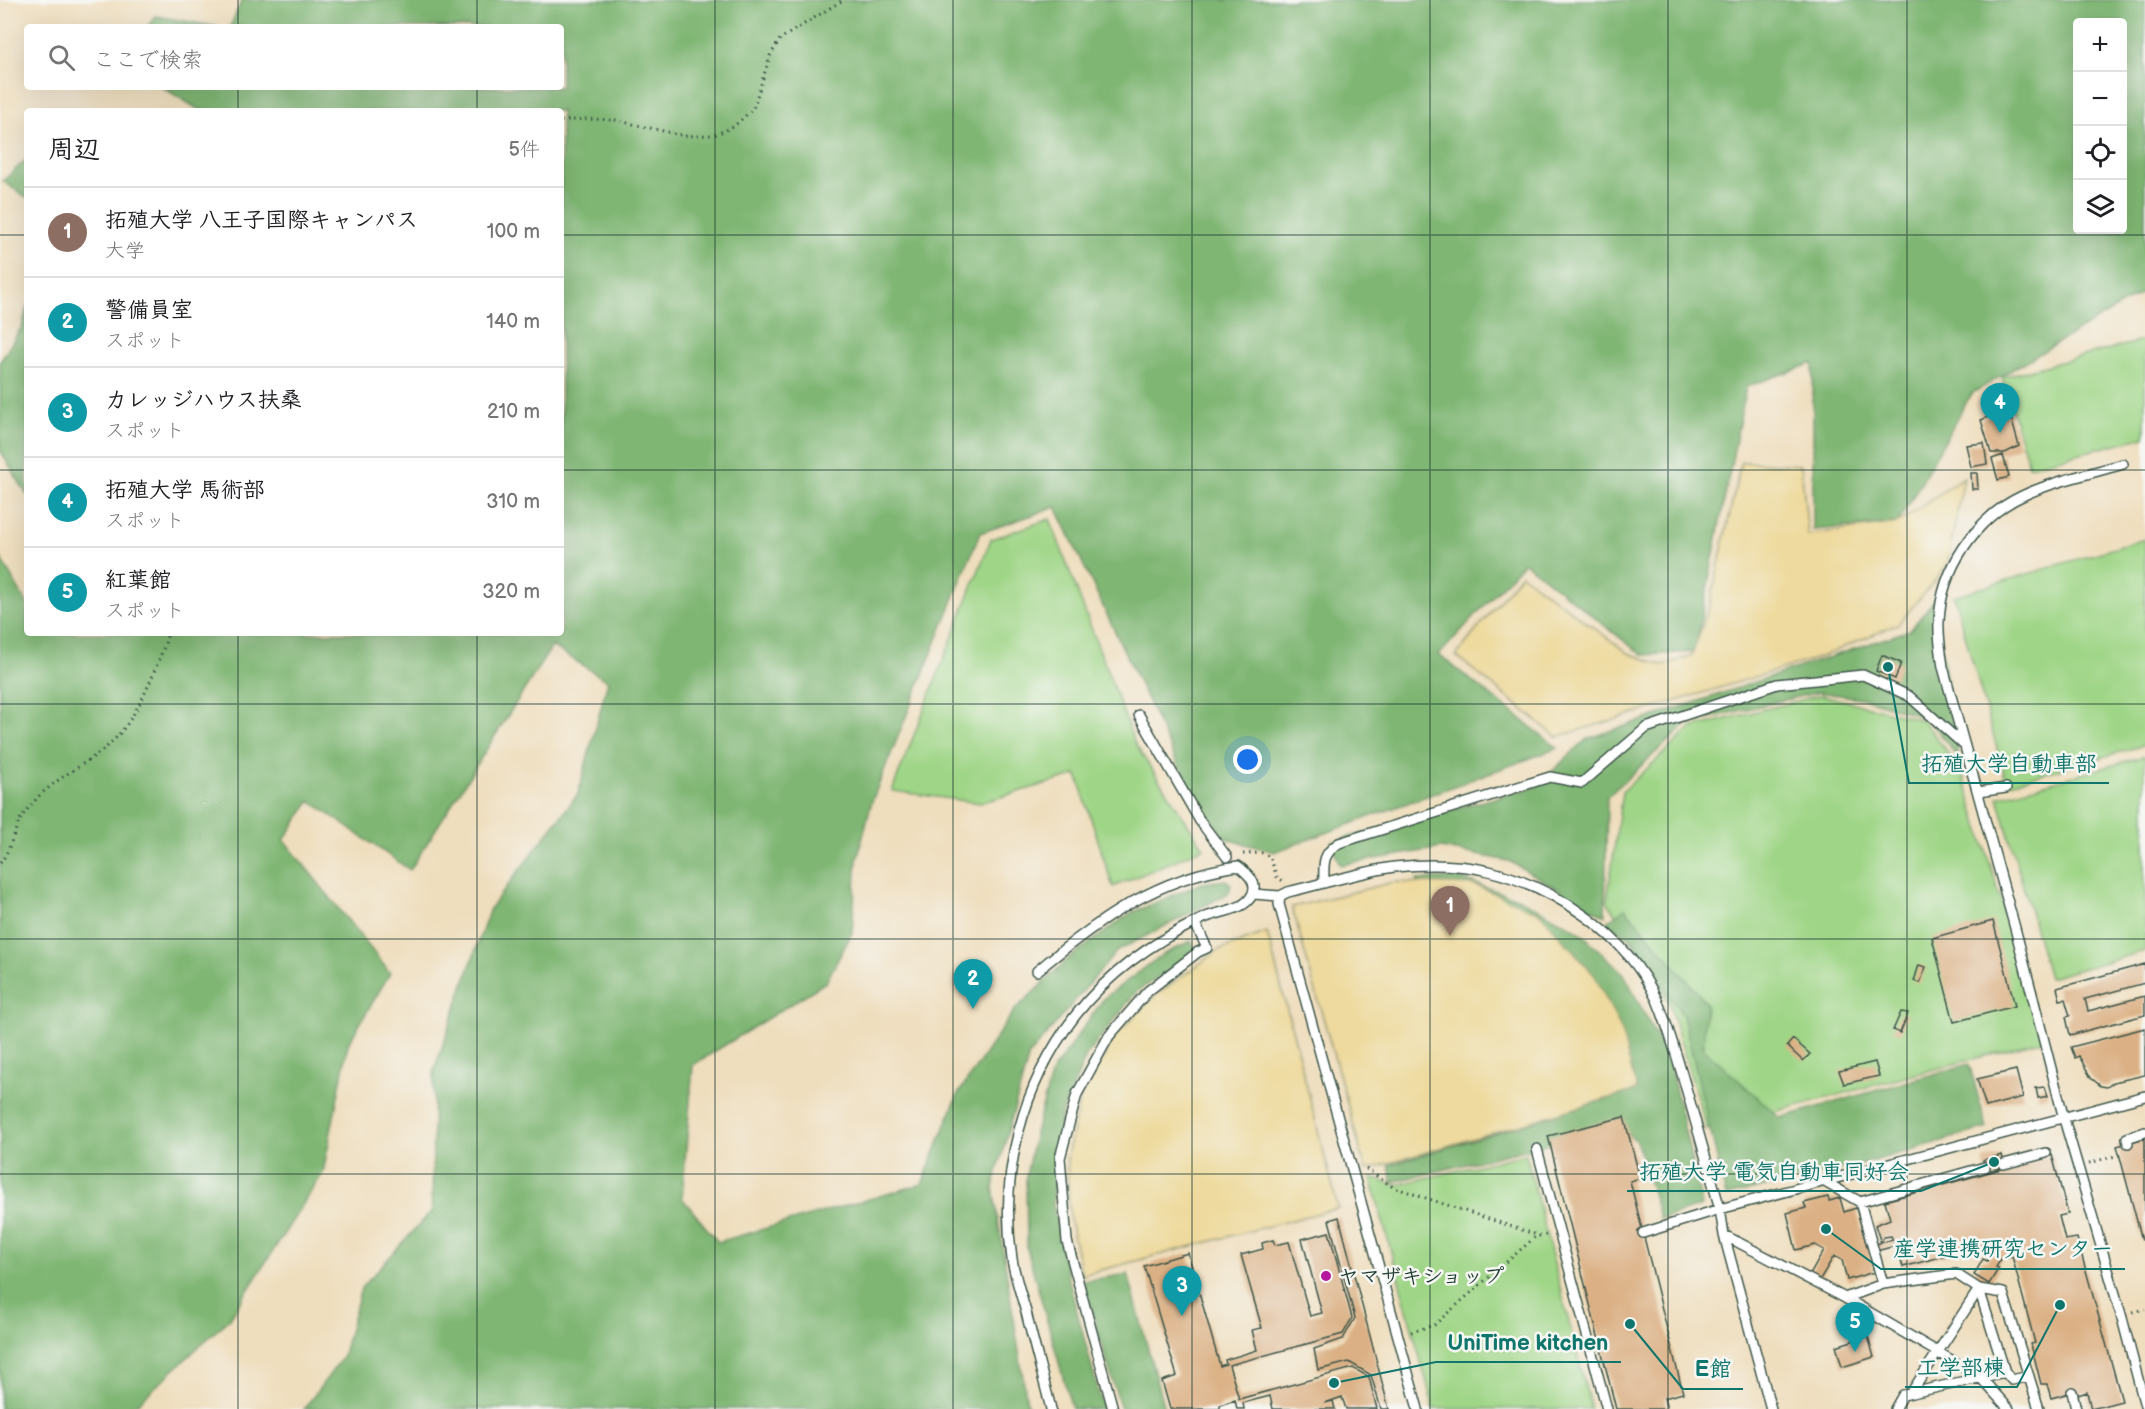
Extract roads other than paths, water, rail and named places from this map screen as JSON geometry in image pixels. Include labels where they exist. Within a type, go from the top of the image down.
[{"type":"lane","points":[[2123,464],[2046,486],[2020,496],[1996,512],[1963,546],[1942,598],[1938,623],[1943,667],[2015,928],[2064,1119],[2145,1406]]},
{"type":"lane","points":[[1324,883],[1324,860],[1329,849],[1339,843],[1550,777],[1582,783],[1646,728],[1777,684],[1863,675],[1909,696],[1965,746]]},
{"type":"lane","points":[[1139,715],[1200,821],[1227,857]]},
{"type":"lane","points":[[1978,792],[2006,788]]},
{"type":"lane","points":[[1037,971],[1108,915],[1167,885],[1203,872],[1238,866],[1248,874],[1254,884],[1254,894],[1245,904],[1195,923],[1161,940],[1130,961],[1097,991],[1057,1041],[1028,1101],[1018,1132],[1010,1184],[1009,1236],[1013,1263],[1051,1409]]},
{"type":"lane","points":[[1254,894],[1280,897],[1288,892],[1393,867],[1456,866],[1520,880],[1572,908],[1615,942],[1638,968],[1656,999],[1673,1042],[1720,1209],[1724,1234],[1771,1409]]},
{"type":"lane","points":[[1280,897],[1279,904],[1418,1409]]},
{"type":"lane","points":[[1113,1409],[1067,1241],[1060,1158],[1077,1094],[1109,1036],[1148,991],[1198,952],[1207,948],[1195,923]]},
{"type":"lane","points":[[1643,1233],[1720,1209],[2145,1096]]},
{"type":"lane","points":[[2128,1143],[2127,1138],[2145,1132]]},
{"type":"lane","points":[[1537,1149],[1607,1409]]},
{"type":"lane","points":[[2004,1164],[2046,1153]]},
{"type":"lane","points":[[1860,1202],[1985,1167]]},
{"type":"lane","points":[[1825,1182],[1860,1202],[1883,1284]]},
{"type":"lane","points":[[1724,1234],[1845,1298],[1980,1377],[2009,1409]]},
{"type":"lane","points":[[1845,1298],[1883,1284],[1956,1274],[1979,1289],[2003,1293],[2039,1409]]},
{"type":"lane","points":[[1911,1393],[1979,1289]]},
{"type":"lane","points":[[1979,1289],[2005,1372],[2012,1380],[2029,1376]]},
{"type":"lane","points":[[1895,1409],[1903,1395],[2005,1372]]},
{"type":"lane","points":[[2072,1392],[2076,1409]]},
{"type":"place","name":"拓殖大学 馬術部","points":[[2000,433]]},
{"type":"place","name":"拓殖大学自動車部","points":[[1888,667]]},
{"type":"place","name":"拓殖大学 八王子国際キャンパス","points":[[1450,936]]},
{"type":"place","name":"警備員室","points":[[973,1009]]},
{"type":"place","name":"拓殖大学 電気自動車同好会","points":[[1994,1162]]},
{"type":"place","name":"産学連携研究センター","points":[[1826,1229]]},
{"type":"place","name":"ヤマザキショップ","points":[[1326,1276]]},
{"type":"place","name":"工学部棟","points":[[2060,1305]]},
{"type":"place","name":"カレッジハウス扶桑","points":[[1182,1316]]},
{"type":"place","name":"E館","points":[[1630,1324]]},
{"type":"place","name":"紅葉館","points":[[1855,1352]]},
{"type":"place","name":"UniTime kitchen","points":[[1334,1383]]}]
